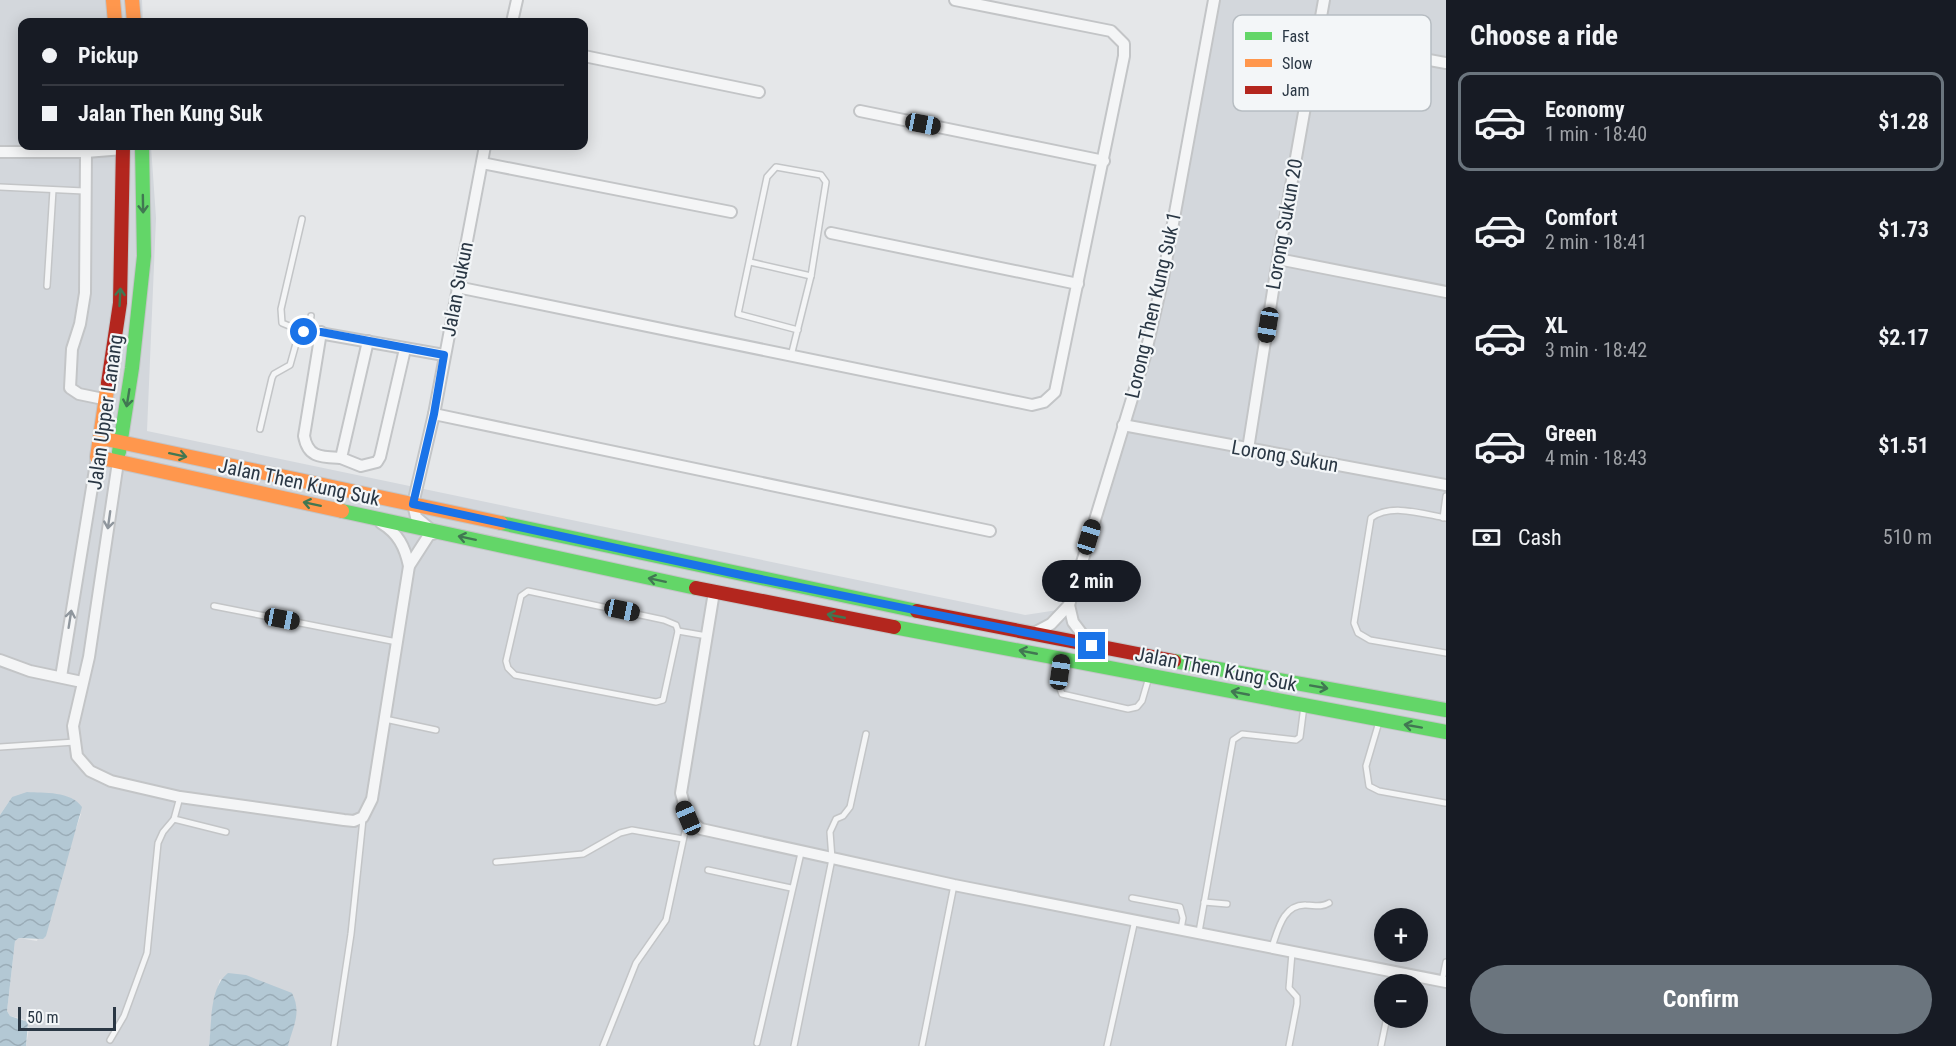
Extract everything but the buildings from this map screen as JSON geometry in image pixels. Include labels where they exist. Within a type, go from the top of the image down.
[{"type":"street","points":[[113,0],[115,18]]},
{"type":"street","points":[[132,0],[134,18]]},
{"type":"street","points":[[513,18],[517,0]]},
{"type":"street","points":[[457,287],[1037,405],[1051,398],[1055,392],[1104,161],[1124,56],[1121,39],[1111,31],[955,0]]},
{"type":"street","name":"Lorong Then Kung Suk 1","points":[[1069,605],[1145,356],[1163,278],[1214,0]]},
{"type":"street","name":"Lorong Sukun 20","points":[[1321,15],[1324,0]]},
{"type":"street","points":[[588,57],[759,92]]},
{"type":"street","points":[[1431,60],[1446,63]]},
{"type":"street","points":[[860,111],[1104,161]]},
{"type":"street","name":"Lorong Sukun 20","points":[[1248,449],[1304,111]]},
{"type":"street","points":[[0,152],[101,150]]},
{"type":"street","name":"Jalan Upper Lanang","points":[[61,677],[108,400],[120,303],[123,150]]},
{"type":"street","name":"Jalan Upper Lanang","points":[[75,742],[73,726],[89,657],[132,368],[144,256],[142,150]]},
{"type":"street","name":"Jalan Sukun","points":[[413,504],[434,414],[484,150]]},
{"type":"street","points":[[86,152],[85,293],[80,324],[72,349],[70,388],[79,394],[108,400]]},
{"type":"street","points":[[482,163],[731,212]]},
{"type":"street","points":[[831,233],[1078,284]]},
{"type":"street","points":[[1278,259],[1446,292]]},
{"type":"street","points":[[306,331],[444,355]]},
{"type":"street","points":[[321,332],[304,436],[306,449],[311,453],[342,458],[361,466],[377,462],[380,456],[405,349]]},
{"type":"street","points":[[342,458],[368,341]]},
{"type":"street","points":[[434,414],[990,531]]},
{"type":"street","name":"Lorong Sukun","points":[[1124,425],[1446,485]]},
{"type":"street","name":"Jalan Then Kung Suk","points":[[100,438],[746,576],[1092,646],[1446,710]]},
{"type":"street","name":"Jalan Then Kung Suk","points":[[98,458],[714,592],[1446,732]]},
{"type":"street","points":[[75,742],[77,756],[90,771],[111,781],[180,797],[344,820],[354,821],[363,817],[372,800],[409,566],[429,535],[436,531],[416,517],[413,504]]},
{"type":"street","points":[[369,517],[387,526],[398,537],[405,550],[409,566]]},
{"type":"street","points":[[680,562],[714,592]]},
{"type":"street","points":[[746,576],[724,582],[714,592],[681,793],[688,818],[709,832],[954,885],[1199,932],[1379,974]]},
{"type":"street","points":[[1033,633],[1051,624],[1069,605]]},
{"type":"street","points":[[1069,605],[1073,622],[1092,646]]},
{"type":"street","points":[[0,660],[82,682]]},
{"type":"street","points":[[1428,980],[1444,981]]},
{"type":"lane","points":[[791,356],[798,330],[811,276],[826,185],[821,175],[776,166],[769,171],[738,314],[798,330]]},
{"type":"lane","points":[[0,187],[84,191]]},
{"type":"lane","points":[[47,286],[53,190]]},
{"type":"lane","points":[[302,219],[280,309],[282,323],[306,331]]},
{"type":"lane","points":[[750,262],[811,276]]},
{"type":"lane","points":[[260,429],[272,378],[274,374],[290,365],[297,340],[306,331],[311,316]]},
{"type":"lane","points":[[1446,496],[1445,518],[1391,510],[1381,511],[1371,518],[1354,623],[1358,633],[1371,640],[1446,653]]},
{"type":"lane","points":[[528,591],[669,621],[676,626],[678,631],[666,697],[660,702],[515,675],[507,665],[521,596],[528,591]]},
{"type":"lane","points":[[214,606],[396,642]]},
{"type":"lane","points":[[678,631],[707,636]]},
{"type":"lane","points":[[1062,659],[1059,686],[1062,694],[1128,709],[1137,707],[1142,701],[1149,676]]},
{"type":"lane","points":[[1199,932],[1233,740],[1242,734],[1296,740],[1301,733],[1304,705]]},
{"type":"lane","points":[[385,719],[436,730]]},
{"type":"lane","points":[[1380,720],[1366,766],[1369,786],[1379,791],[1445,803]]},
{"type":"lane","points":[[794,1046],[832,860],[830,832],[836,819],[843,816],[850,807],[866,734]]},
{"type":"lane","points":[[0,747],[75,742]]},
{"type":"lane","points":[[110,1040],[124,1016],[147,953],[158,843],[162,832],[174,819],[180,797]]},
{"type":"lane","points":[[334,1046],[351,934],[363,817]]},
{"type":"lane","points":[[603,1046],[636,963],[666,920],[688,818]]},
{"type":"lane","points":[[174,819],[226,832]]},
{"type":"lane","points":[[496,862],[583,854],[620,833],[633,830],[683,839]]},
{"type":"lane","points":[[757,1043],[791,888],[801,853]]},
{"type":"lane","points":[[708,870],[791,888]]},
{"type":"lane","points":[[922,1046],[954,885]]},
{"type":"lane","points":[[1132,898],[1180,907],[1183,918],[1181,929]]},
{"type":"lane","points":[[1204,902],[1227,904]]},
{"type":"lane","points":[[1272,948],[1282,918],[1290,910],[1302,905],[1324,906],[1329,903]]},
{"type":"lane","points":[[1107,1046],[1135,920]]},
{"type":"lane","points":[[1289,1046],[1297,1004],[1297,997],[1289,988],[1292,953]]},
{"type":"lane","points":[[1444,981],[1446,962]]},
{"type":"lane","points":[[1381,1046],[1385,1028]]},
{"type":"shaded area","points":[[0,0],[142,0],[143,18],[18,18],[18,150],[151,150],[156,218],[147,431],[1025,615],[1071,608],[1155,330],[1219,0],[1446,0],[1446,1046],[288,1046],[220,979],[214,1001],[209,1046],[26,1046],[29,1028],[23,1019],[10,1016],[7,1011],[15,941],[19,938],[37,941],[81,814],[12,797],[0,815]]},
{"type":"water","points":[[27,792],[64,795],[82,807],[46,936],[43,939],[19,938],[15,941],[7,1011],[10,1016],[28,1022],[26,1046],[0,1046],[0,815],[12,797]]},
{"type":"water","points":[[228,973],[246,975],[292,993],[296,1013],[288,1046],[209,1046],[214,997],[217,987]]},
{"type":"traffic: fast","points":[[119,452],[132,368],[144,256],[142,150]]},
{"type":"traffic: fast","points":[[342,511],[696,588]]},
{"type":"traffic: fast","points":[[501,523],[917,611]]},
{"type":"traffic: fast","points":[[894,627],[1446,732]]},
{"type":"traffic: fast","points":[[1174,661],[1446,710]]},
{"type":"traffic: slow","points":[[113,0],[115,18]]},
{"type":"traffic: slow","points":[[132,0],[134,18]]},
{"type":"traffic: slow","points":[[108,383],[97,457],[342,511]]},
{"type":"traffic: slow","points":[[101,438],[501,523]]},
{"type":"traffic: jam","points":[[108,383],[120,303],[123,150]]},
{"type":"traffic: jam","points":[[696,588],[894,627]]},
{"type":"traffic: jam","points":[[917,611],[1174,661]]},
{"type":"route","points":[[304,332],[321,332],[444,355],[434,414],[413,504],[827,593],[1092,646]]}]
